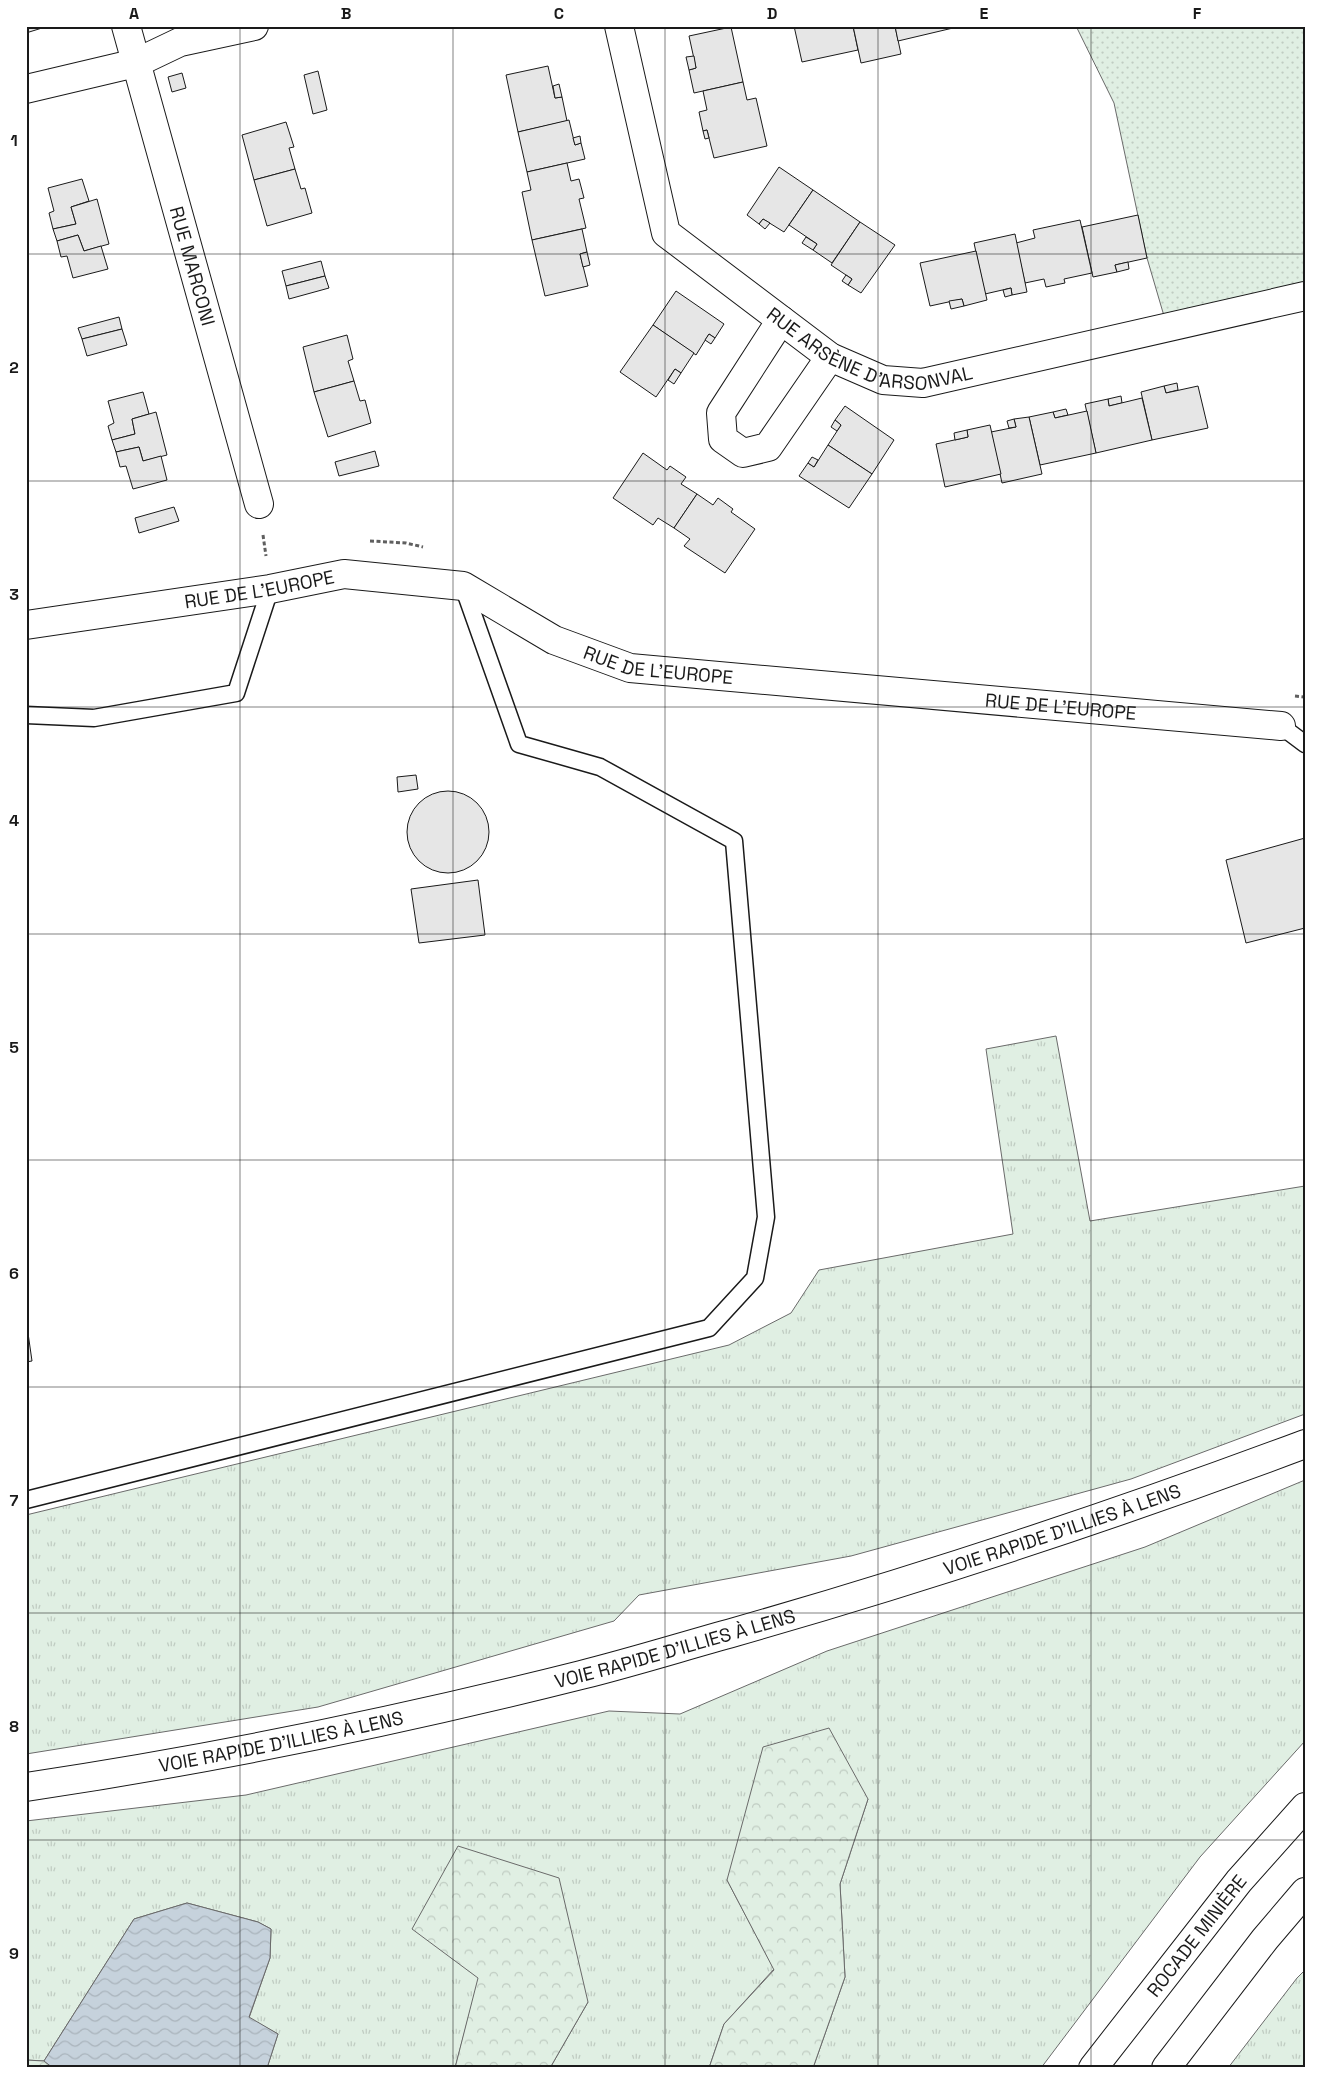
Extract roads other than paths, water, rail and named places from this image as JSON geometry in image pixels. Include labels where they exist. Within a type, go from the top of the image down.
[{"type":"main road","name":"RUE MARCONI","points":[[126,26],[259,504]]},
{"type":"main road","points":[[26,89],[136,63],[180,42],[254,26]]},
{"type":"main road","name":"RUE ARSÈNE D'ARSONVAL","points":[[619,26],[666,233],[830,357],[883,380],[923,383],[1305,296]]},
{"type":"main road","points":[[781,320],[721,413],[723,439],[742,453],[768,446],[830,357]]},
{"type":"main road","name":"RUE DE L'EUROPE","points":[[26,626],[270,589],[344,574],[463,586],[554,640],[630,668],[1281,726]]},
{"type":"main road","name":"VOIE RAPIDE D’ILLIES À LENS","points":[[26,1787],[176,1763],[304,1738],[441,1709],[584,1675],[863,1596],[996,1552],[1305,1444]]},
{"type":"main road","name":"ROCADE MINIÈRE","points":[[1093,2068],[1239,1881],[1305,1807]]},
{"type":"main road","points":[[1166,2068],[1265,1939],[1305,1892]]},
{"type":"lane","points":[[26,1500],[709,1328],[755,1278],[766,1217],[734,841],[600,767],[519,744],[463,586]]},
{"type":"lane","points":[[26,714],[94,718],[236,693],[270,589]]},
{"type":"lane","name":"RUE DE L'EUROPE","points":[[1281,726],[1305,744]]},
{"type":"water","points":[[187,1903],[258,1922],[271,1929],[270,1958],[249,2017],[278,2034],[267,2068],[53,2068],[44,2061],[134,1919]]}]
